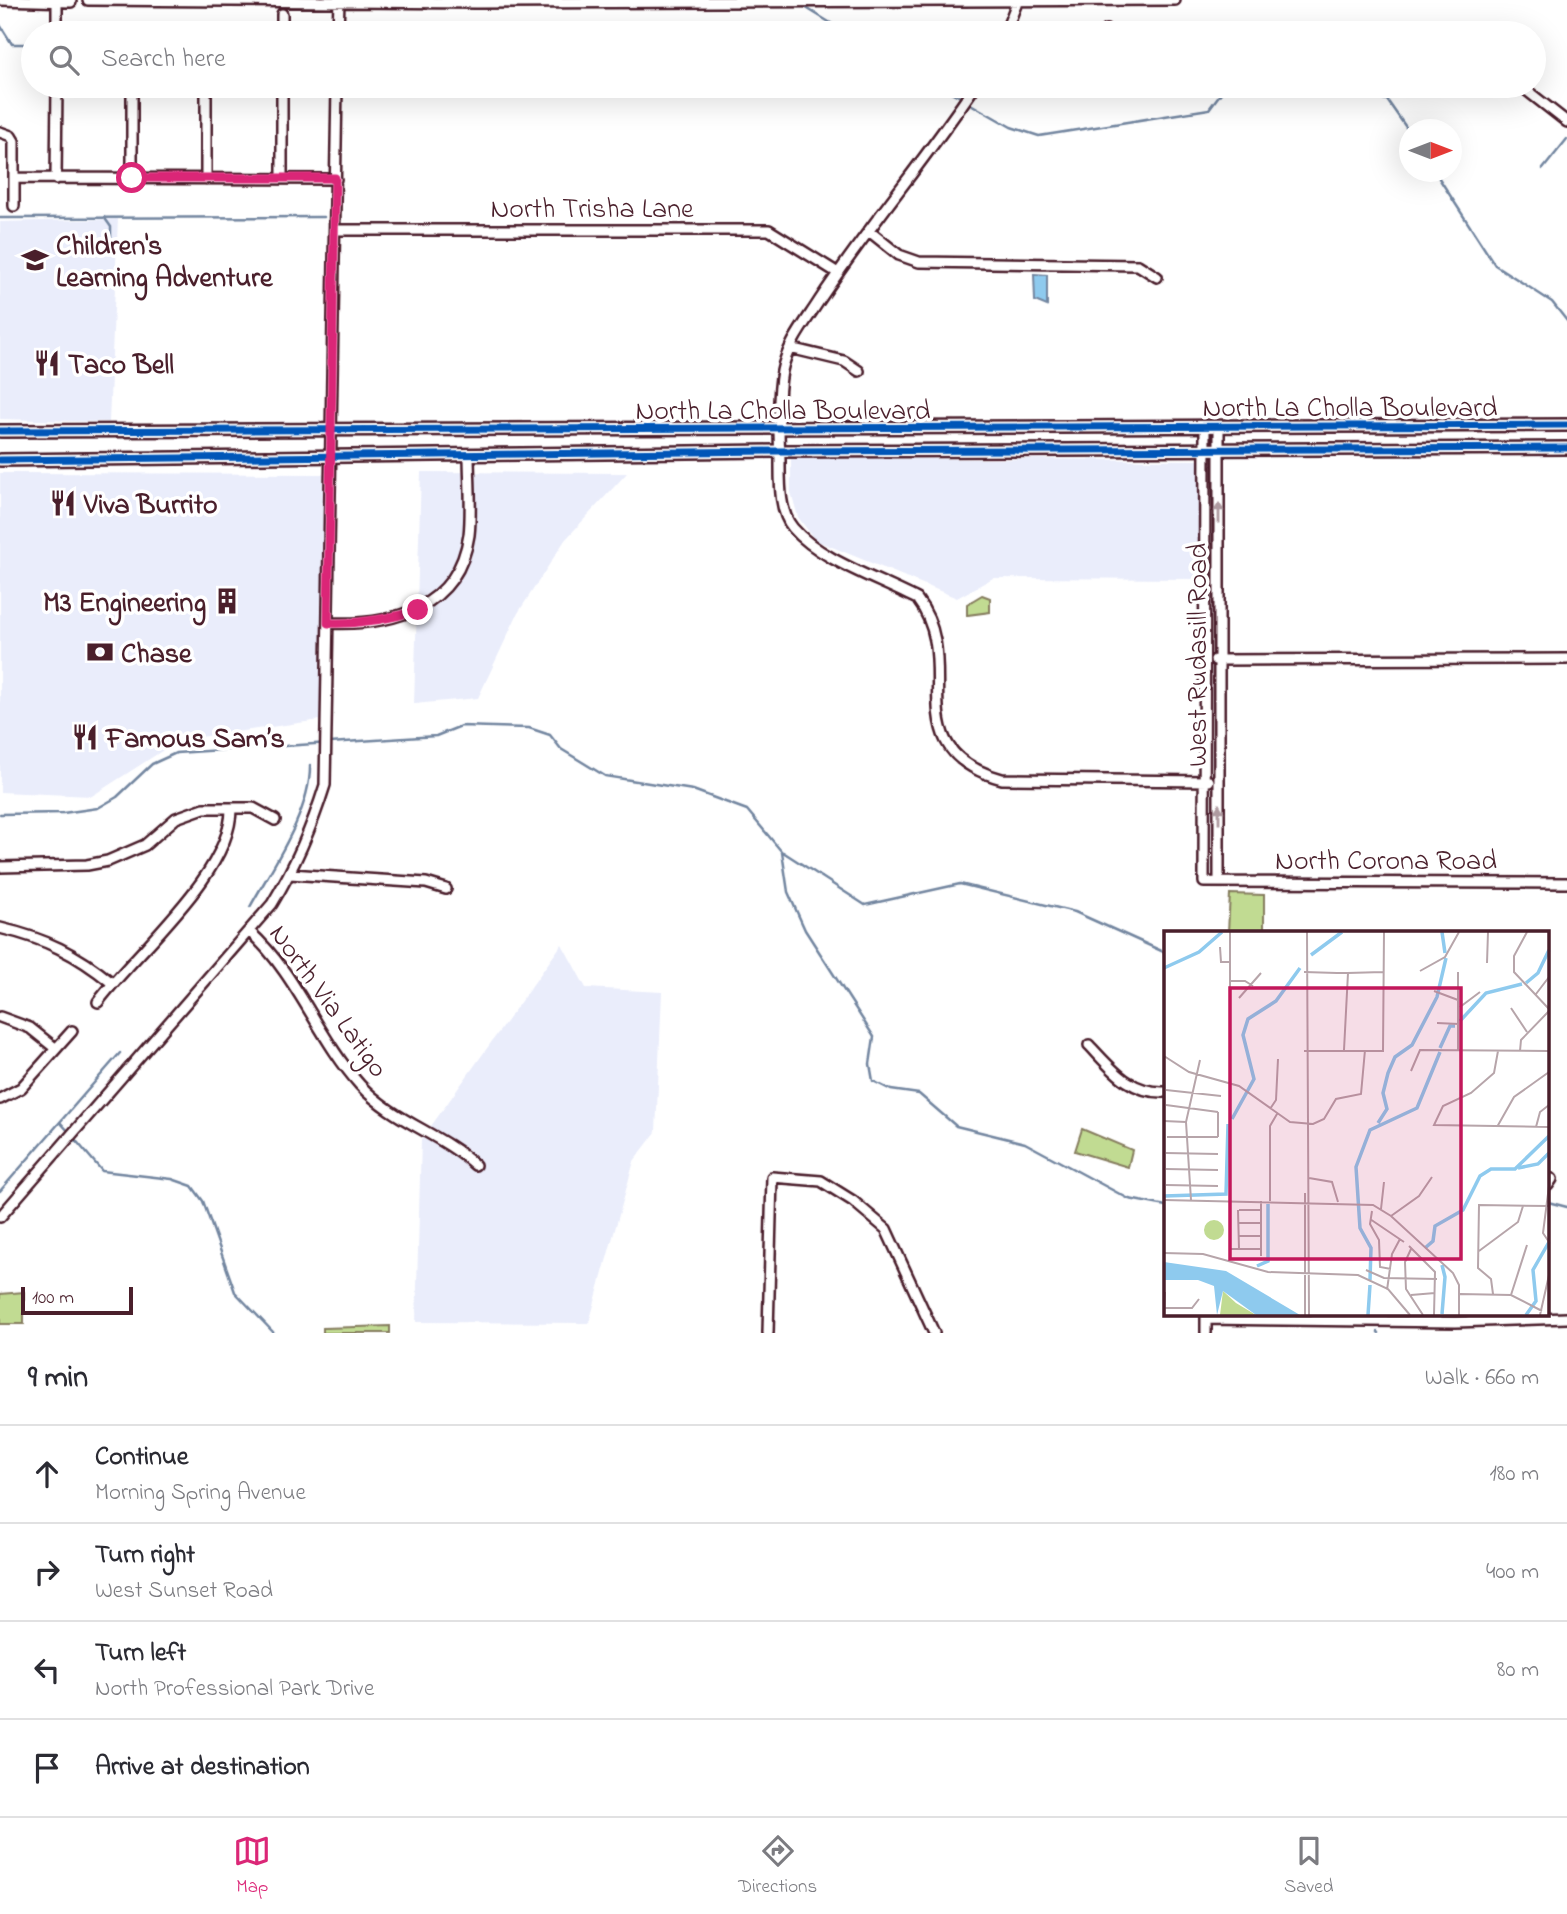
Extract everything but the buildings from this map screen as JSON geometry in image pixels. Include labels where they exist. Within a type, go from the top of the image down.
[{"type":"main road","name":"North La Cholla Boulevard","points":[[0,431],[1567,425]]},
{"type":"main road","name":"North La Cholla Boulevard","points":[[0,460],[779,451],[1567,448]]},
{"type":"street","points":[[0,0],[71,2]]},
{"type":"street","points":[[88,0],[1175,0]]},
{"type":"street","points":[[1010,21],[1018,0]]},
{"type":"street","points":[[338,21],[339,1]]},
{"type":"street","points":[[57,2],[57,21]]},
{"type":"street","points":[[282,14],[282,21]]},
{"type":"street","points":[[57,98],[57,178]]},
{"type":"street","points":[[132,98],[132,178]]},
{"type":"street","points":[[206,98],[206,178]]},
{"type":"street","points":[[282,98],[282,178]]},
{"type":"street","name":"North Via Latigo","points":[[337,98],[325,785],[313,824],[290,874],[250,932],[270,950],[348,1071],[364,1089],[411,1125],[460,1151],[475,1165]]},
{"type":"street","points":[[966,98],[838,273],[790,348],[782,371],[779,451],[781,494],[792,527],[826,554],[917,599],[927,612],[934,629],[938,722],[956,758],[979,772],[1002,779],[1207,781]]},
{"type":"street","points":[[1536,98],[1567,122]]},
{"type":"street","points":[[0,132],[13,138],[14,206]]},
{"type":"street","points":[[14,178],[335,178]]},
{"type":"street","name":"North Trisha Lane","points":[[335,230],[769,230],[838,273]]},
{"type":"street","points":[[869,231],[899,255],[919,262],[1138,265],[1157,277]]},
{"type":"street","points":[[790,348],[824,354],[844,361],[859,371]]},
{"type":"street","name":"West Rudasill Road","points":[[1204,882],[1207,781],[1205,428]]},
{"type":"street","name":"West Rudasill Road","points":[[1219,428],[1214,660],[1219,882]]},
{"type":"street","points":[[328,623],[356,624],[388,620],[418,610],[442,591],[459,564],[469,537],[469,454]]},
{"type":"street","points":[[1214,660],[1567,659]]},
{"type":"street","points":[[0,867],[108,861],[145,845],[190,811],[204,808],[253,808],[275,820]]},
{"type":"street","points":[[98,1002],[198,886],[228,831],[231,808]]},
{"type":"street","points":[[290,874],[425,883],[446,889]]},
{"type":"street","name":"North Corona Road","points":[[1204,882],[1567,883]]},
{"type":"street","points":[[0,928],[53,943],[82,959],[113,983]]},
{"type":"street","points":[[0,1217],[250,932]]},
{"type":"street","points":[[0,1017],[30,1028],[55,1048]]},
{"type":"street","points":[[0,1099],[21,1088],[72,1031]]},
{"type":"street","points":[[1089,1045],[1125,1083],[1155,1093],[1164,1092]]},
{"type":"street","points":[[768,1333],[772,1177],[821,1181],[853,1201],[886,1229],[934,1333]]},
{"type":"street","points":[[1206,1333],[1206,1317],[1360,1317],[1456,1322],[1500,1316],[1567,1318]]},
{"type":"street","points":[[1456,1322],[1460,1333]]},
{"type":"shaded area","points":[[118,219],[109,422],[0,419],[0,222]]},
{"type":"shaded area","points":[[791,458],[1198,460],[1198,579],[993,578],[957,598],[815,540],[798,517],[791,492]]},
{"type":"shaded area","points":[[421,472],[627,473],[565,540],[518,613],[478,698],[414,704]]},
{"type":"shaded area","points":[[0,473],[324,474],[320,720],[179,740],[92,796],[0,792]]},
{"type":"shaded area","points":[[562,944],[586,988],[662,992],[656,1132],[634,1161],[589,1323],[416,1322],[421,1140]]},
{"type":"green space","points":[[982,595],[990,598],[990,612],[967,615],[967,604]]},
{"type":"green space","points":[[1230,894],[1264,895],[1264,931],[1228,931]]},
{"type":"green space","points":[[1082,1129],[1132,1150],[1128,1167],[1075,1151]]},
{"type":"green space","points":[[24,1292],[24,1324],[0,1324],[0,1294]]},
{"type":"green space","points":[[390,1326],[390,1333],[323,1333],[323,1328]]},
{"type":"water","points":[[1034,274],[1047,275],[1047,306],[1035,301]]},
{"type":"waterway","points":[[803,6],[827,21]]},
{"type":"waterway","points":[[0,25],[12,44],[21,44]]},
{"type":"waterway","points":[[967,102],[1011,127],[1039,136],[1209,109],[1217,98]]},
{"type":"waterway","points":[[1380,98],[1387,100],[1400,119]]},
{"type":"waterway","points":[[1543,169],[1567,139]]},
{"type":"waterway","points":[[1441,182],[1495,265],[1552,302],[1567,321]]},
{"type":"waterway","points":[[104,217],[111,227],[111,237],[107,238]]},
{"type":"waterway","points":[[0,218],[324,217]]},
{"type":"waterway","points":[[0,814],[63,813],[98,808],[117,797],[152,764],[176,753],[436,736],[461,726],[529,728],[550,735],[561,749],[605,776],[693,790],[747,810],[782,852],[788,892],[805,930],[874,1037],[870,1064],[873,1081],[891,1090],[919,1094],[956,1126],[1025,1143],[1129,1199],[1164,1206]]},
{"type":"waterway","points":[[250,907],[289,839],[304,801],[310,765]]},
{"type":"waterway","points":[[783,852],[865,905],[960,884],[1075,912],[1164,952]]},
{"type":"waterway","points":[[0,1191],[120,1053]]},
{"type":"waterway","points":[[60,1122],[69,1132]]},
{"type":"waterway","points":[[73,1137],[102,1171],[172,1179],[192,1186],[203,1201],[235,1292],[274,1333]]},
{"type":"waterway","points":[[1550,1203],[1567,1207]]},
{"type":"cycle path","points":[[0,431],[1567,425]]},
{"type":"cycle path","points":[[0,460],[779,451],[1567,448]]},
{"type":"place","name":"Children's Learning Adventure","points":[[35,260]]},
{"type":"place","name":"Taco Bell","points":[[47,363]]},
{"type":"place","name":"Viva Burrito","points":[[63,503]]},
{"type":"place","name":"M3 Engineering","points":[[227,601]]},
{"type":"place","name":"Chase","points":[[100,652]]},
{"type":"place","name":"Famous Sam’s","points":[[85,737]]},
{"type":"route","points":[[132,178],[335,178],[328,623],[356,624],[388,620],[418,610]]}]
